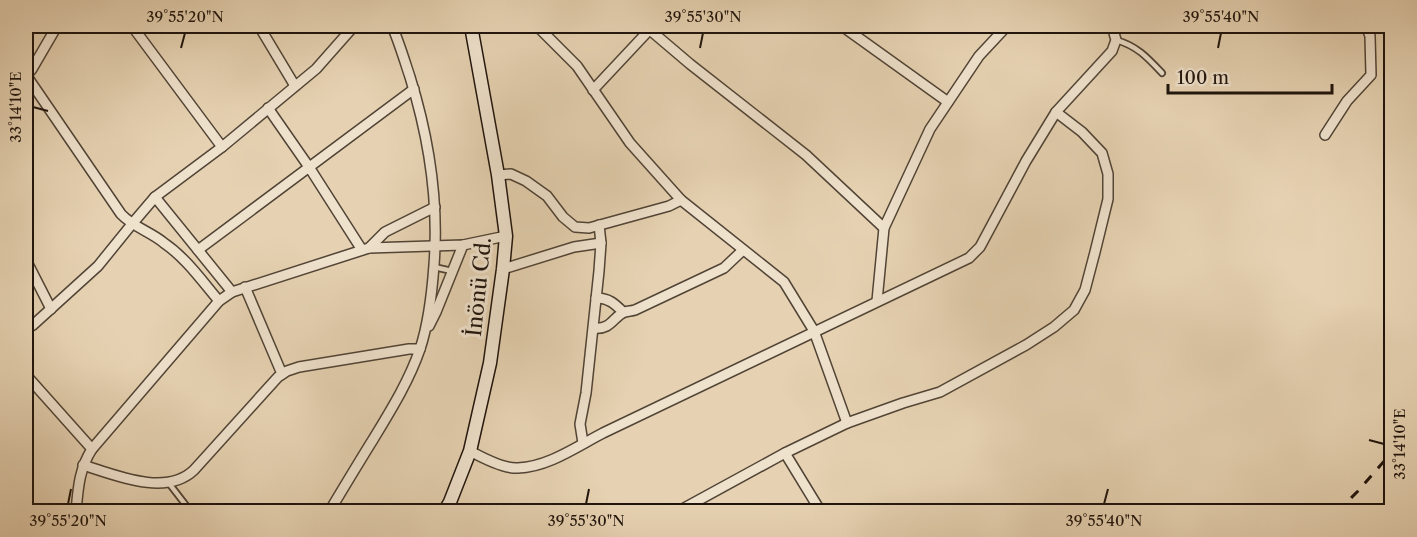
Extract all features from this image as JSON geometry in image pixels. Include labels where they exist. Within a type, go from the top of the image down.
[{"type":"street","points":[[57,26],[32,69],[26,75],[121,214],[132,224],[174,250],[219,301]]},
{"type":"street","points":[[132,26],[222,147]]},
{"type":"street","points":[[259,26],[295,87]]},
{"type":"street","points":[[26,329],[33,326],[99,266],[155,197],[222,147],[316,69],[354,26]]},
{"type":"street","points":[[329,512],[392,409],[409,376],[420,349],[431,297],[436,245],[430,153],[414,89],[392,26]]},
{"type":"street","name":"İnönü Cd.","points":[[444,512],[470,451],[490,363],[506,236],[498,175],[471,26]]},
{"type":"street","points":[[537,26],[577,66],[630,143],[681,200],[784,282],[814,331],[847,423]]},
{"type":"street","points":[[842,26],[948,102]]},
{"type":"street","points":[[877,301],[884,228],[930,129],[979,56],[1007,26]]},
{"type":"street","points":[[470,451],[484,459],[516,469],[543,464],[969,258],[980,247],[1026,161],[1056,112],[1112,51],[1116,40],[1112,26]]},
{"type":"street","points":[[1324,135],[1347,101],[1371,75],[1370,36],[1366,26]]},
{"type":"street","points":[[593,90],[652,28],[690,64],[806,155],[884,228]]},
{"type":"street","points":[[198,250],[414,89]]},
{"type":"street","points":[[268,108],[366,249]]},
{"type":"street","points":[[677,512],[785,453],[847,423],[940,392],[1026,345],[1054,327],[1074,310],[1085,290],[1095,252],[1108,199],[1108,174],[1102,153],[1082,132],[1056,112]]},
{"type":"street","points":[[498,175],[511,174],[526,181],[547,196],[563,217],[575,227],[589,228],[669,206],[681,200]]},
{"type":"street","points":[[155,197],[232,292]]},
{"type":"street","points":[[366,249],[385,232],[435,207]]},
{"type":"street","points":[[583,443],[580,423],[594,328],[601,243],[599,225]]},
{"type":"street","points":[[76,512],[83,465],[92,449],[219,301],[232,292],[366,249],[463,245],[506,236]]},
{"type":"street","points":[[503,269],[574,248],[601,243]]},
{"type":"street","points":[[425,330],[434,317],[463,245]]},
{"type":"street","points":[[594,328],[601,329],[614,322],[623,312],[635,310],[724,268],[743,250]]},
{"type":"street","points":[[26,260],[51,309]]},
{"type":"street","points":[[245,287],[282,374]]},
{"type":"street","points":[[596,298],[604,298],[613,302],[623,312]]},
{"type":"street","points":[[83,465],[135,480],[168,483],[182,479],[194,470],[282,374],[299,367],[420,349]]},
{"type":"street","points":[[26,375],[92,449]]},
{"type":"street","points":[[785,453],[821,512]]},
{"type":"lane","points":[[1116,40],[1143,53],[1162,73]]},
{"type":"lane","points":[[434,267],[453,271]]},
{"type":"lane","points":[[168,483],[190,512]]},
{"type":"railway","points":[[1337,512],[1392,452]]}]
